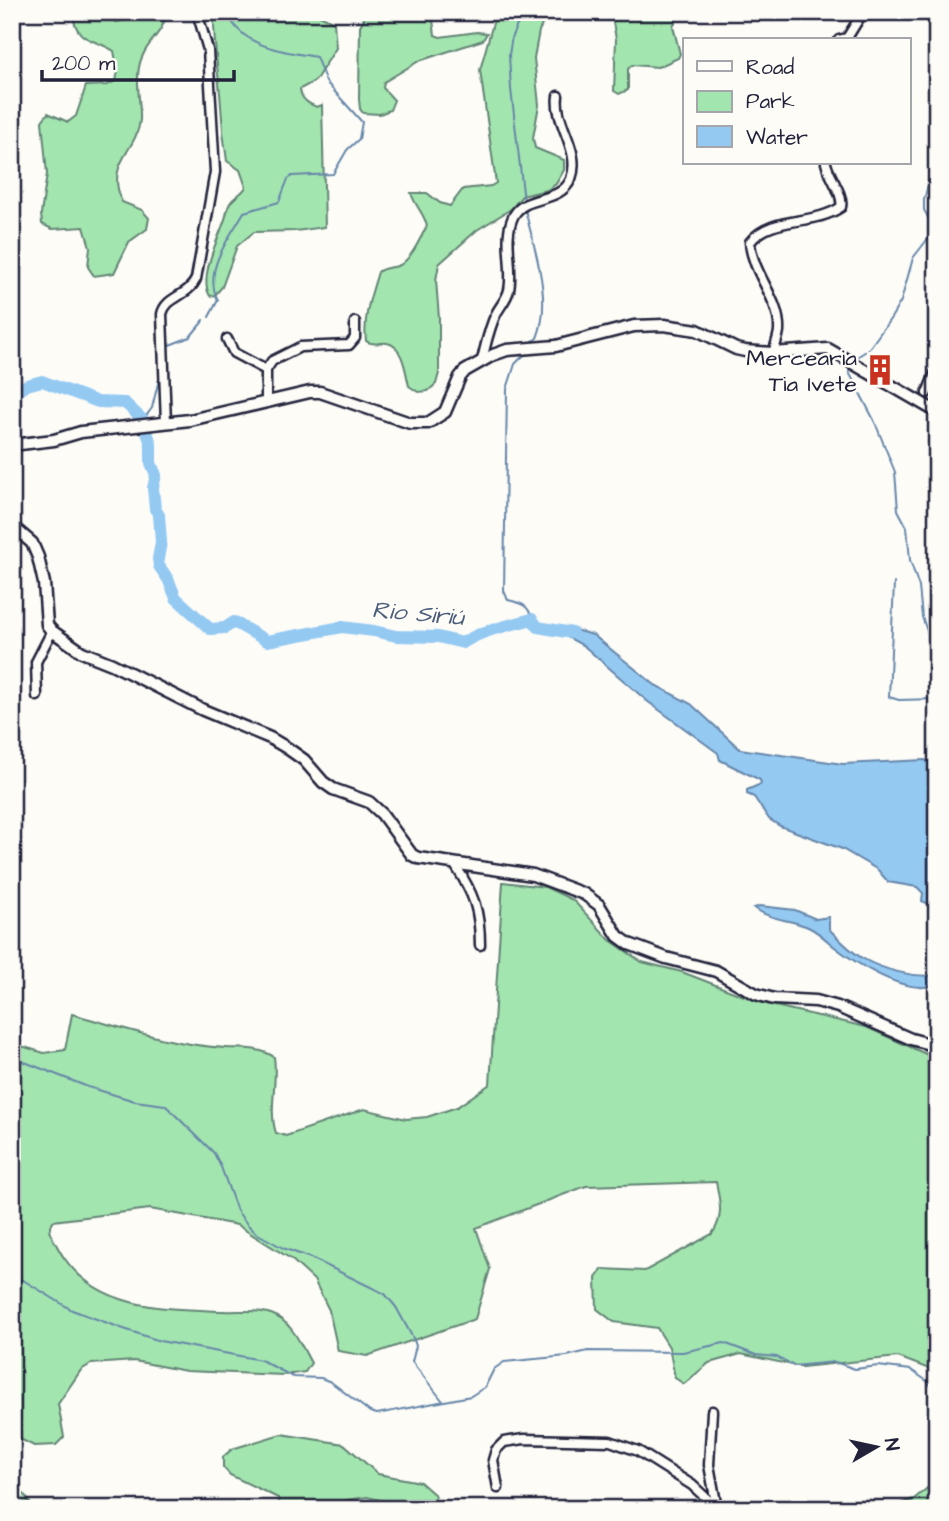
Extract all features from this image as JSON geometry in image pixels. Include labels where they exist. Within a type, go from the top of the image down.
[{"type":"street","points":[[166,423],[162,314],[167,303],[188,292],[196,279],[215,172],[208,50],[197,12]]},
{"type":"street","points":[[847,38],[863,12]]},
{"type":"street","points":[[482,360],[489,329],[509,288],[510,233],[514,214],[523,206],[557,195],[571,179],[573,162],[556,106],[558,96]]},
{"type":"street","points":[[773,353],[779,331],[776,312],[754,266],[750,242],[763,229],[813,219],[841,207],[842,196],[829,175],[826,164]]},
{"type":"street","points":[[266,402],[266,370],[272,361],[300,347],[349,345],[355,338],[355,322]]},
{"type":"street","points":[[12,445],[54,440],[81,432],[166,423],[320,392],[410,423],[428,423],[445,412],[460,377],[482,360],[507,350],[556,346],[634,326],[654,325],[697,330],[736,349],[773,353],[828,349],[924,398],[937,412]]},
{"type":"street","points":[[227,339],[234,353],[266,370]]},
{"type":"street","points":[[924,398],[937,369]]},
{"type":"street","points":[[924,398],[937,390]]},
{"type":"street","points":[[12,526],[32,543],[38,557],[44,583],[47,625],[52,631],[82,652],[112,664],[202,710],[270,738],[304,761],[333,789],[354,794],[369,802],[382,814],[412,855],[424,861],[533,875],[584,894],[599,905],[618,936],[629,944],[666,958],[716,971],[756,994],[774,999],[816,1001],[838,1007],[911,1039],[937,1045]]},
{"type":"street","points":[[37,696],[36,663],[52,631]]},
{"type":"street","points":[[455,866],[470,889],[479,912],[480,945]]},
{"type":"street","points":[[712,1410],[709,1465],[717,1508]]},
{"type":"street","points":[[498,1488],[493,1460],[496,1450],[504,1442],[610,1441],[638,1451],[692,1485],[717,1508]]},
{"type":"green space","points":[[72,12],[101,12],[116,22],[126,20],[134,12],[166,12],[160,30],[146,49],[140,63],[138,131],[119,166],[117,176],[122,202],[142,210],[149,218],[147,229],[129,242],[114,273],[94,276],[88,267],[90,247],[84,227],[52,229],[42,224],[41,214],[47,174],[42,121],[48,113],[68,122],[76,116],[86,86],[107,85],[116,81],[118,71],[114,51],[82,35],[74,22]]},
{"type":"green space","points":[[214,12],[314,12],[334,22],[336,48],[315,81],[300,89],[308,103],[317,107],[322,105],[325,227],[254,232],[237,246],[222,287],[215,295],[210,296],[206,279],[211,258],[229,205],[246,187],[240,170],[227,161],[215,48]]},
{"type":"green space","points":[[367,12],[432,12],[435,35],[440,37],[487,33],[483,40],[419,61],[384,82],[383,88],[394,100],[390,110],[380,114],[363,113],[359,99],[360,26]]},
{"type":"green space","points":[[496,12],[548,12],[539,31],[534,58],[539,105],[533,138],[535,148],[564,160],[564,170],[556,184],[547,190],[522,196],[511,209],[477,230],[439,264],[436,280],[439,373],[436,384],[428,391],[418,392],[409,386],[397,349],[387,343],[374,344],[366,341],[368,306],[378,272],[404,262],[427,226],[411,193],[427,193],[440,203],[450,206],[463,189],[496,183],[480,70]]},
{"type":"green space","points":[[606,12],[680,12],[673,26],[680,54],[678,58],[658,67],[632,65],[628,69],[628,90],[619,94],[614,91],[616,39],[612,17]]},
{"type":"green space","points":[[503,882],[545,887],[573,900],[610,940],[642,962],[682,972],[762,1003],[866,1027],[937,1059],[937,1372],[898,1357],[802,1367],[741,1354],[709,1363],[684,1384],[675,1378],[669,1347],[657,1328],[614,1322],[597,1309],[596,1278],[602,1269],[645,1271],[712,1234],[720,1216],[716,1182],[586,1186],[476,1228],[490,1269],[475,1319],[367,1356],[338,1351],[329,1310],[314,1280],[291,1259],[237,1225],[150,1209],[53,1221],[49,1231],[65,1259],[80,1276],[97,1288],[116,1297],[158,1307],[266,1312],[285,1322],[311,1363],[305,1372],[284,1375],[186,1371],[134,1361],[91,1364],[81,1370],[58,1404],[64,1437],[56,1445],[34,1446],[12,1435],[12,1043],[44,1053],[65,1050],[72,1014],[167,1040],[263,1052],[274,1057],[274,1124],[276,1133],[286,1136],[364,1109],[406,1119],[427,1117],[457,1107],[490,1084]]},
{"type":"green space","points":[[281,1434],[344,1444],[378,1474],[420,1482],[436,1496],[431,1506],[421,1509],[367,1497],[347,1500],[335,1509],[280,1509],[278,1498],[230,1475],[223,1467],[223,1457],[232,1449]]},
{"type":"green space","points":[[937,1480],[937,1509],[883,1509],[914,1499]]},
{"type":"green space","points":[[12,1490],[24,1494],[34,1509],[12,1509]]},
{"type":"water","points":[[571,629],[593,635],[655,685],[691,704],[740,749],[843,764],[925,760],[932,763],[937,771],[937,907],[922,901],[923,893],[917,887],[888,882],[878,870],[842,849],[780,826],[769,819],[754,797],[747,794],[747,790],[761,784],[760,780],[720,760],[718,753],[647,701],[584,646],[558,632]]},
{"type":"water","points":[[760,906],[795,910],[816,919],[829,917],[829,929],[862,958],[899,972],[937,975],[937,984],[920,987],[898,983],[854,961],[810,928],[754,908]]},
{"type":"waterway","points":[[209,317],[218,300],[213,278],[216,266],[225,243],[244,212],[279,202],[288,179],[292,176],[333,174],[347,150],[359,139],[362,122],[326,82],[316,57],[277,50],[253,40],[242,33],[227,12]]},
{"type":"waterway","points":[[524,201],[509,55],[512,36],[517,25],[526,18],[526,12]]},
{"type":"waterway","points":[[937,30],[937,59]]},
{"type":"waterway","points":[[855,358],[868,350],[891,318],[901,301],[913,258],[930,236],[932,224],[924,210],[924,200],[937,152]]},
{"type":"waterway","points":[[525,209],[543,291],[541,323],[537,338],[530,343]]},
{"type":"waterway","points":[[167,346],[190,337],[204,320]]},
{"type":"waterway","points":[[525,354],[515,364],[507,389],[504,591],[508,600],[527,608],[532,619]]},
{"type":"waterway","points":[[849,366],[849,372],[874,420],[895,472],[898,510],[907,527],[910,560],[919,587],[922,617],[937,664]]},
{"type":"waterway","points":[[143,420],[152,408],[160,375]]},
{"type":"waterway","name":"Rio Siriú","points":[[12,395],[27,385],[42,381],[98,402],[125,403],[143,420],[151,444],[151,463],[156,475],[153,488],[155,509],[159,515],[159,566],[176,598],[210,629],[225,628],[234,622],[267,641],[342,627],[396,636],[438,637],[463,643],[487,631],[532,619],[538,627],[572,633]]},
{"type":"waterway","points":[[894,583],[889,697],[899,700],[937,699]]},
{"type":"waterway","points":[[12,1057],[88,1087],[135,1101],[165,1105],[214,1153],[237,1211],[256,1233],[385,1294],[396,1307],[414,1340],[416,1346],[412,1362],[442,1400]]},
{"type":"waterway","points":[[12,1279],[23,1280],[72,1310],[160,1341],[261,1360],[293,1377],[321,1378],[331,1382],[370,1412],[377,1414],[471,1396],[485,1387],[494,1369],[504,1362],[567,1356],[588,1351],[683,1352],[724,1343],[756,1355],[777,1357],[793,1366],[835,1362],[855,1369],[878,1366],[911,1370],[927,1381],[937,1393]]},
{"type":"place","name":"Mercearia Tia Ivete","points":[[880,370]]}]
